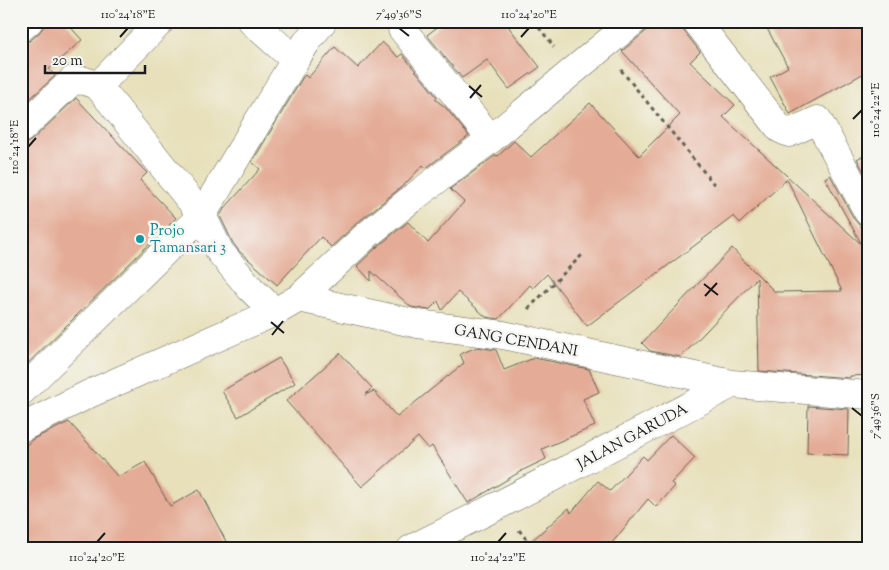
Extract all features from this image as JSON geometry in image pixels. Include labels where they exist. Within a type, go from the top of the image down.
[{"type":"street","points":[[21,28],[29,21]]},
{"type":"street","points":[[98,86],[161,21]]},
{"type":"street","points":[[251,21],[295,60]]},
{"type":"street","points":[[21,392],[202,215],[295,60],[322,21]]},
{"type":"street","points":[[21,428],[89,394],[275,312],[299,298],[368,234],[491,139],[634,21]]},
{"type":"street","points":[[696,21],[780,129],[788,133],[818,120],[868,212]]},
{"type":"street","points":[[402,28],[491,139]]},
{"type":"street","points":[[21,129],[73,80],[85,81],[98,86],[202,215],[220,252],[251,289],[275,312]]},
{"type":"street","name":"GANG CENDANI","points":[[299,298],[418,324],[503,335],[732,384]]},
{"type":"street","points":[[732,384],[868,395]]},
{"type":"street","name":"JALAN GARUDA","points":[[411,549],[732,384]]},
{"type":"path","points":[[602,46],[717,188]]},
{"type":"path","points":[[503,335],[584,254]]},
{"type":"building","points":[[44,21],[65,21],[82,40],[49,69],[55,76],[21,107],[21,43],[31,40],[39,33],[44,26]]},
{"type":"building","points":[[445,21],[504,21],[540,67],[509,89],[487,60],[462,78],[427,35]]},
{"type":"building","points":[[649,21],[681,21],[684,31],[700,52],[690,62],[735,105],[723,117],[862,245],[825,178],[830,175],[854,219],[860,226],[868,228],[868,375],[850,376],[850,378],[759,371],[757,278],[681,357],[650,351],[642,343],[732,248],[775,292],[842,291],[787,179],[740,223],[734,216],[587,326],[547,274],[533,288],[530,285],[499,319],[486,317],[458,292],[442,310],[438,301],[429,310],[411,307],[371,271],[371,281],[357,266],[408,222],[428,243],[464,202],[450,189],[496,155],[498,156],[514,141],[531,157],[590,103],[639,156],[680,115],[622,51],[644,33]]},
{"type":"building","points":[[763,21],[868,21],[868,71],[790,114],[770,77],[788,67]]},
{"type":"building","points":[[382,42],[398,57],[402,54],[437,97],[435,99],[446,108],[469,136],[426,168],[423,165],[405,184],[331,247],[321,237],[277,285],[239,251],[220,216],[260,169],[252,162],[303,77],[305,75],[308,78],[335,47],[358,68]]},
{"type":"building","name":"Projo Tamansari 3","points":[[76,98],[147,173],[140,180],[176,218],[21,370],[21,144],[32,140]]},
{"type":"building","points":[[868,153],[868,179],[857,159]]},
{"type":"building","points":[[477,347],[496,350],[504,370],[534,358],[589,369],[599,392],[583,399],[595,426],[542,449],[546,459],[523,470],[468,503],[432,446],[428,449],[418,437],[362,487],[286,401],[340,353],[372,388],[365,395],[374,391],[397,417],[464,363],[460,354]]},
{"type":"building","points":[[279,358],[295,383],[238,417],[222,391]]},
{"type":"building","points":[[808,406],[849,409],[848,455],[807,453]]},
{"type":"building","points":[[69,422],[118,477],[145,462],[170,506],[199,490],[230,549],[21,549],[21,450],[33,439]]},
{"type":"building","points":[[671,435],[695,458],[671,483],[675,486],[656,507],[648,499],[607,549],[522,549],[569,508],[571,513],[598,481],[610,491],[643,456],[647,460]]},
{"type":"place","name":"Projo Tamansari 3","points":[[140,239]]}]
